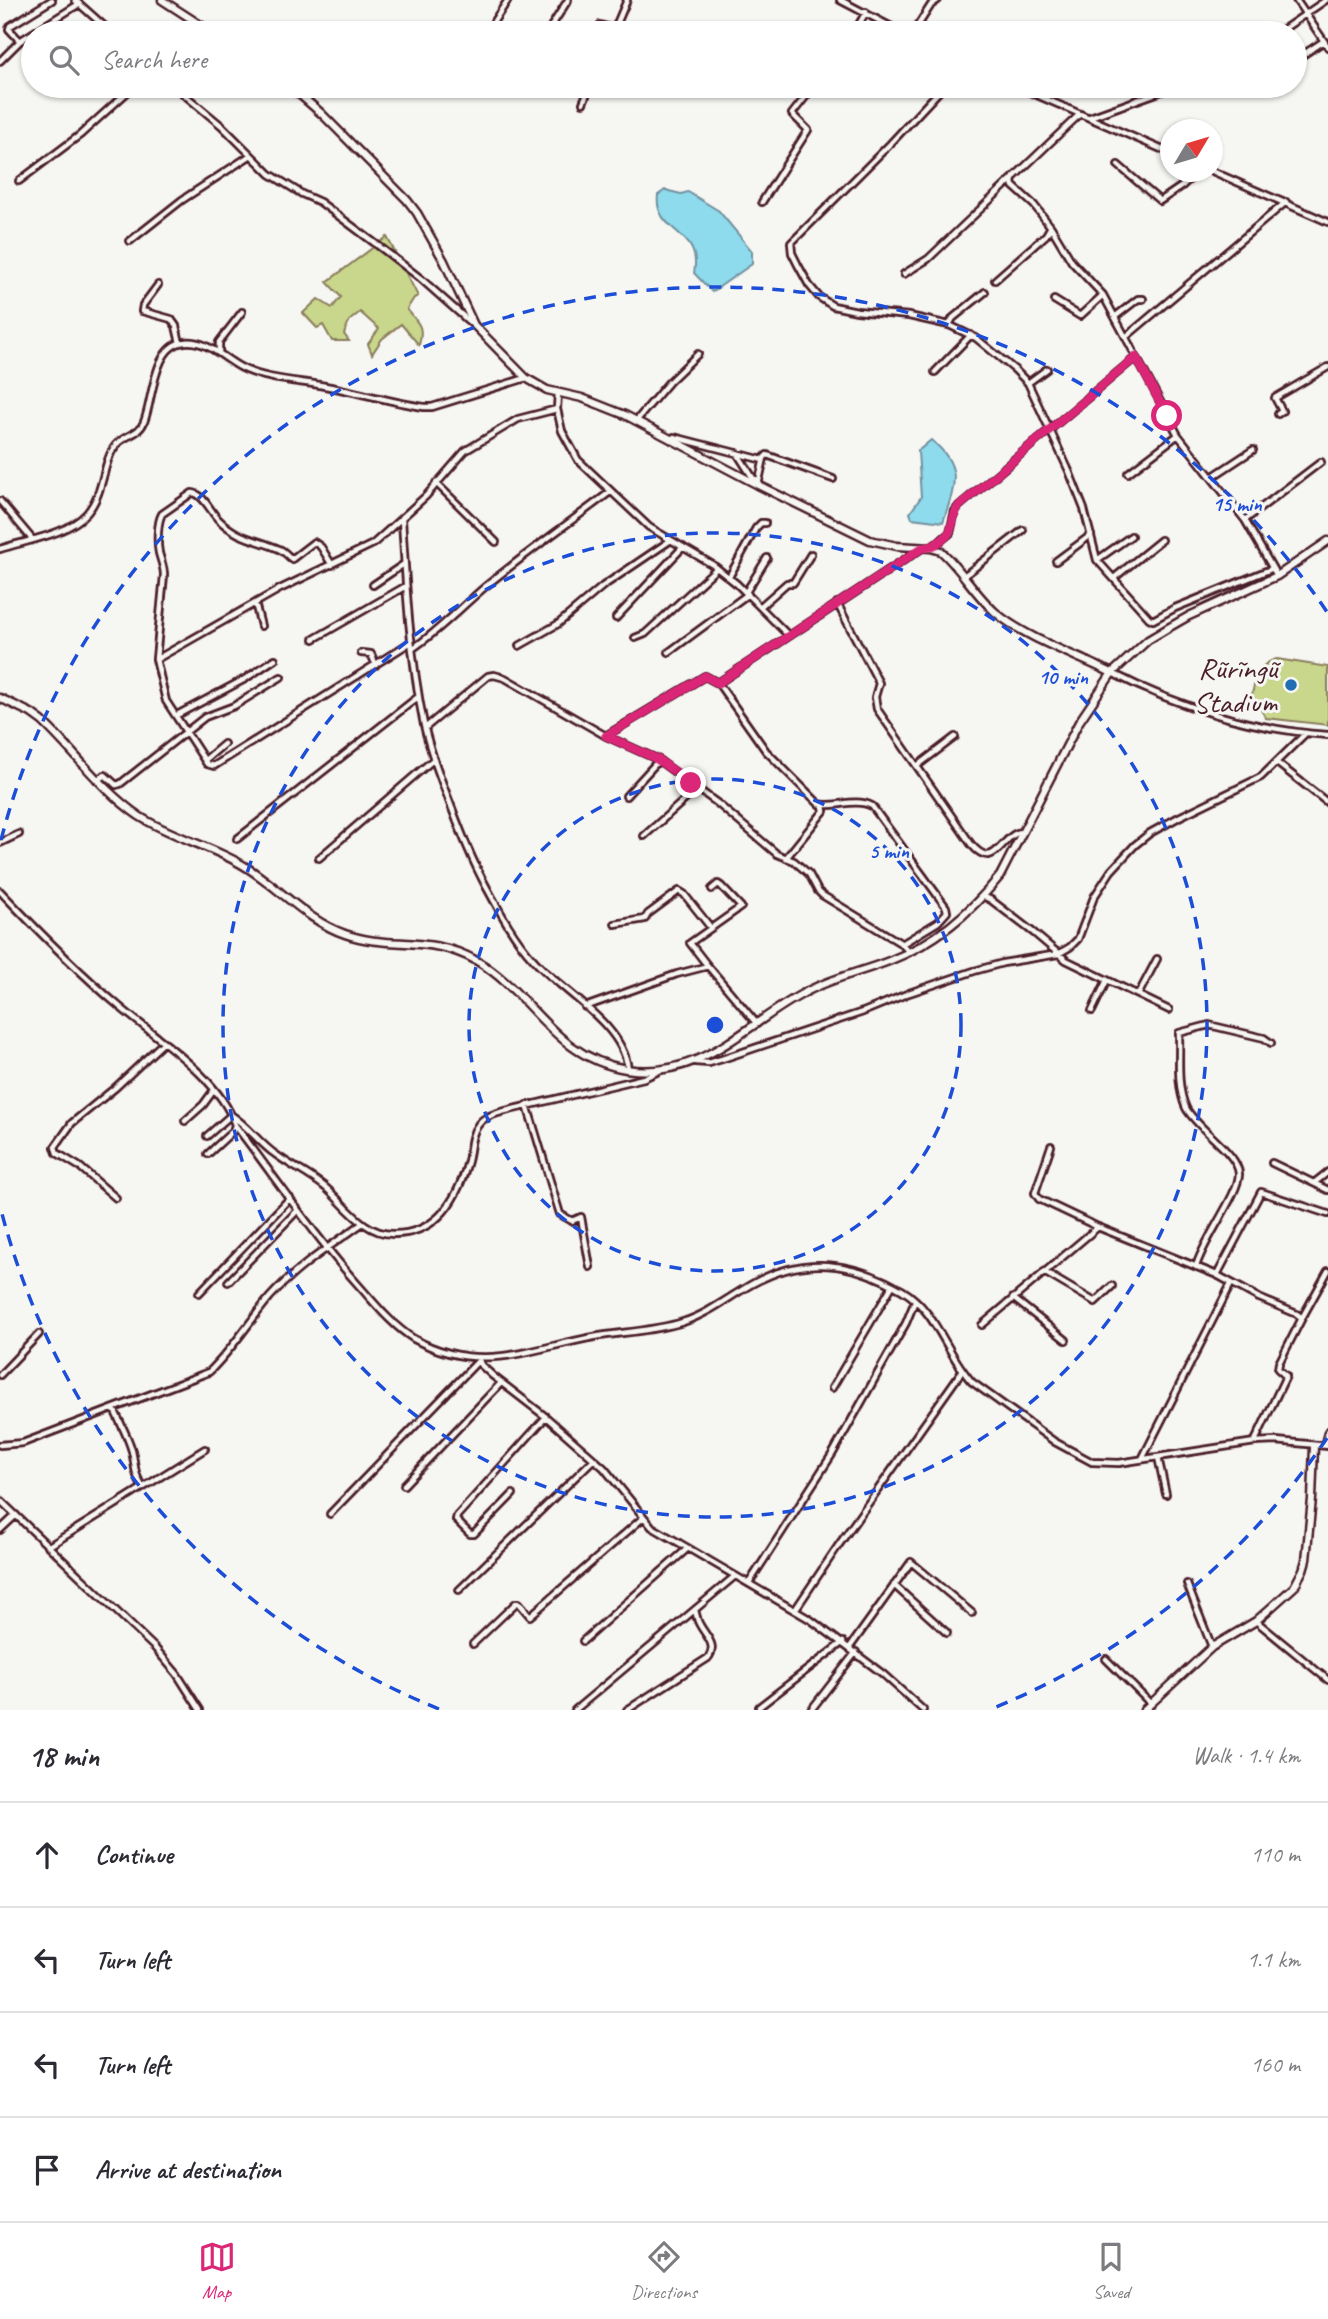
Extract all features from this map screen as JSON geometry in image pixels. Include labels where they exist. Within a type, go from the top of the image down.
[{"type":"main road","points":[[162,0],[194,21]]},
{"type":"main road","points":[[303,98],[379,170],[412,206],[444,261],[474,325],[526,378],[547,390],[582,398],[636,421],[870,540],[897,547],[941,551],[993,611],[1005,620],[1112,673]]},
{"type":"main road","points":[[0,698],[42,721],[122,804],[141,817],[246,867],[328,927],[365,939],[432,945],[467,956],[502,980],[572,1047],[603,1063],[628,1069],[662,1068],[694,1062],[732,1042],[808,990],[909,952],[938,936],[983,897],[1000,876],[1079,722],[1112,673],[1148,640],[1189,616],[1277,576],[1328,541]]},
{"type":"main road","points":[[1144,1710],[1212,1647],[1256,1621],[1291,1591],[1303,1570],[1312,1499],[1314,1446]]},
{"type":"street","points":[[0,61],[20,41],[9,29],[10,26],[52,0]]},
{"type":"street","points":[[494,21],[508,0]]},
{"type":"street","points":[[555,21],[568,0]]},
{"type":"street","points":[[618,21],[627,0]]},
{"type":"street","points":[[840,0],[882,21]]},
{"type":"street","points":[[921,21],[931,5],[938,0]]},
{"type":"street","points":[[1296,0],[1328,47]]},
{"type":"street","points":[[1295,21],[1326,0]]},
{"type":"street","points":[[49,21],[77,2],[99,21]]},
{"type":"street","points":[[861,21],[866,12]]},
{"type":"street","points":[[1307,53],[1324,41]]},
{"type":"street","points":[[19,181],[80,135],[121,98]]},
{"type":"street","points":[[188,98],[276,178],[320,202],[384,250],[474,325]]},
{"type":"street","points":[[583,103],[585,98]]},
{"type":"street","points":[[762,202],[808,130],[793,114],[805,98]]},
{"type":"street","points":[[933,98],[792,243],[792,253],[809,285],[833,306],[909,316],[949,325],[971,335],[1015,370],[1028,383],[1084,509],[1097,560],[1146,616],[1153,620],[1175,608],[1271,569]]},
{"type":"street","points":[[1043,98],[1160,148]]},
{"type":"street","points":[[1089,117],[1142,98]]},
{"type":"street","points":[[904,274],[928,259],[1080,114]]},
{"type":"street","points":[[130,242],[182,200],[251,156]]},
{"type":"street","points":[[1118,165],[1160,201],[1186,182]]},
{"type":"street","points":[[1223,175],[1328,222]]},
{"type":"street","points":[[1012,180],[1013,186],[1034,205],[1051,227],[1072,262],[1103,295],[1178,435],[1245,520],[1277,576]]},
{"type":"street","points":[[1127,336],[1286,202]]},
{"type":"street","points":[[995,280],[1046,235],[1051,227]]},
{"type":"street","points":[[158,285],[143,305],[142,311],[171,319],[176,326],[180,343]]},
{"type":"street","points":[[949,325],[953,318],[985,292]]},
{"type":"street","points":[[1054,300],[1080,316],[1103,295]]},
{"type":"street","points":[[1116,316],[1138,299],[1143,299]]},
{"type":"street","points":[[219,352],[219,342],[242,312]]},
{"type":"street","points":[[934,372],[971,335]]},
{"type":"street","points":[[0,549],[62,530],[87,512],[97,499],[116,445],[137,432],[144,422],[162,359],[180,343],[197,343],[219,352],[242,368],[268,375],[424,407],[432,407],[526,378]]},
{"type":"street","points":[[636,421],[669,382],[698,354]]},
{"type":"street","points":[[931,548],[950,533],[955,511],[959,506],[1136,357]]},
{"type":"street","points":[[1278,414],[1282,411],[1275,397],[1328,367]]},
{"type":"street","points":[[1028,383],[1048,369]]},
{"type":"street","points":[[558,393],[557,409],[562,431],[578,460],[649,527],[729,577],[788,635]]},
{"type":"street","points":[[156,659],[255,603],[373,544],[402,519],[473,445],[518,419],[557,409]]},
{"type":"street","points":[[1128,473],[1178,435]]},
{"type":"street","points":[[672,440],[674,437],[763,460]]},
{"type":"street","points":[[1212,477],[1253,450]]},
{"type":"street","points":[[736,453],[759,483],[763,460],[767,455],[833,479]]},
{"type":"street","points":[[1245,520],[1321,462]]},
{"type":"street","points":[[436,483],[496,542]]},
{"type":"street","points":[[412,649],[429,638],[438,626],[484,587],[610,492]]},
{"type":"street","points":[[332,565],[321,547],[314,542],[292,559],[282,550],[241,537],[221,522],[205,505],[200,495],[192,494],[162,514],[158,552],[164,566],[164,575],[156,659],[164,696],[209,765],[214,766],[411,642]]},
{"type":"street","points":[[0,501],[32,538]]},
{"type":"street","points":[[402,519],[411,642],[425,727],[468,850],[510,927],[533,960],[605,1026],[627,1056],[628,1069]]},
{"type":"street","points":[[729,577],[756,528],[765,523]]},
{"type":"street","points":[[963,576],[1023,530]]},
{"type":"street","points":[[1056,561],[1091,535]]},
{"type":"street","points":[[1097,560],[1131,536]]},
{"type":"street","points":[[519,646],[558,624],[603,586],[671,540]]},
{"type":"street","points":[[1114,578],[1161,540]]},
{"type":"street","points":[[616,618],[683,547]]},
{"type":"street","points":[[718,683],[922,548]]},
{"type":"street","points":[[761,606],[787,583],[793,583],[811,554]]},
{"type":"street","points":[[669,652],[747,593],[767,558]]},
{"type":"street","points":[[373,585],[405,564]]},
{"type":"street","points":[[635,638],[645,634],[717,568]]},
{"type":"street","points":[[314,639],[406,586]]},
{"type":"street","points":[[255,603],[261,626]]},
{"type":"street","points":[[836,603],[879,683],[875,697],[877,709],[971,844],[981,853],[996,852],[1011,835],[1022,832]]},
{"type":"street","points":[[361,653],[371,654],[376,665]]},
{"type":"street","points":[[177,715],[245,679],[275,659]]},
{"type":"street","points":[[1112,673],[1140,688],[1248,723],[1328,735]]},
{"type":"street","points":[[425,727],[483,679],[494,675],[505,678],[606,736],[659,760],[698,788],[777,854],[794,861],[809,874],[822,895],[902,944],[909,952]]},
{"type":"street","points":[[606,736],[705,676],[718,683],[766,751],[822,805],[824,811],[786,858]]},
{"type":"street","points":[[97,780],[106,775],[116,785],[120,784],[205,717],[234,706],[281,677]]},
{"type":"street","points":[[237,839],[419,696]]},
{"type":"street","points":[[694,1062],[709,1063],[722,1059],[863,1012],[974,971],[1058,954],[1078,939],[1094,897],[1111,871],[1135,845],[1159,827],[1261,777],[1306,733]]},
{"type":"street","points":[[917,766],[955,737]]},
{"type":"street","points":[[205,760],[224,744]]},
{"type":"street","points":[[319,858],[434,759]]},
{"type":"street","points":[[626,796],[659,760]]},
{"type":"street","points":[[1277,762],[1328,803]]},
{"type":"street","points":[[644,836],[698,788]]},
{"type":"street","points":[[822,805],[863,803],[872,806],[946,907],[947,912],[938,922],[902,944]]},
{"type":"street","points":[[0,842],[19,834]]},
{"type":"street","points":[[712,889],[718,884],[741,907],[690,943],[757,1024]]},
{"type":"street","points":[[615,924],[645,919],[679,891],[711,928]]},
{"type":"street","points":[[1,893],[119,1007],[164,1042],[214,1090],[235,1125],[326,1249],[402,1331],[432,1346],[478,1359],[510,1357],[590,1338],[683,1322],[709,1311],[768,1276],[812,1264],[838,1265],[881,1279],[904,1291],[937,1328],[962,1371],[984,1392],[1036,1430],[1092,1462],[1107,1464],[1255,1441],[1326,1445],[1328,1431]]},
{"type":"street","points":[[983,897],[991,900],[1066,960],[1169,1010]]},
{"type":"street","points":[[1138,996],[1157,958]]},
{"type":"street","points":[[585,1007],[677,974],[708,966]]},
{"type":"street","points":[[1092,1011],[1107,980]]},
{"type":"street","points":[[1196,1267],[1239,1175],[1232,1157],[1197,1123],[1185,1104],[1181,1089],[1179,1033],[1209,1025],[1264,1038],[1271,1043]]},
{"type":"street","points":[[116,1198],[80,1167],[57,1153],[55,1147],[72,1124],[164,1042]]},
{"type":"street","points":[[231,1115],[274,1153],[324,1186],[363,1223],[382,1234],[396,1235],[418,1229],[440,1217],[450,1205],[458,1189],[473,1134],[478,1123],[486,1117],[644,1078],[662,1068]]},
{"type":"street","points":[[185,1121],[203,1105],[214,1090]]},
{"type":"street","points":[[527,1105],[560,1214],[572,1221],[581,1217],[590,1267]]},
{"type":"street","points":[[207,1136],[231,1115]]},
{"type":"street","points":[[208,1154],[233,1131],[235,1125]]},
{"type":"street","points":[[1051,1146],[1036,1197],[1098,1227],[1217,1275],[1302,1318]]},
{"type":"street","points":[[1272,1163],[1328,1190]]},
{"type":"street","points":[[1314,1183],[1328,1172]]},
{"type":"street","points":[[1217,1275],[1261,1192],[1328,1214]]},
{"type":"street","points":[[199,1293],[290,1198]]},
{"type":"street","points":[[228,1282],[298,1210]]},
{"type":"street","points":[[0,1445],[23,1443],[209,1372],[283,1284],[313,1257],[363,1223]]},
{"type":"street","points":[[982,1325],[1098,1227]]},
{"type":"street","points":[[1255,1441],[1286,1377],[1278,1365],[1328,1271]]},
{"type":"street","points":[[1044,1272],[1095,1303],[1112,1286]]},
{"type":"street","points":[[1142,1459],[1231,1284]]},
{"type":"street","points":[[832,1388],[892,1286]]},
{"type":"street","points":[[1013,1298],[1066,1340]]},
{"type":"street","points":[[749,1583],[833,1453],[906,1323],[915,1301]]},
{"type":"street","points":[[0,1375],[40,1334]]},
{"type":"street","points":[[478,1359],[483,1368],[546,1417],[604,1468],[652,1527],[796,1610],[850,1647],[923,1710]]},
{"type":"street","points":[[330,1514],[478,1359]]},
{"type":"street","points":[[796,1610],[962,1371]]},
{"type":"street","points":[[404,1485],[501,1383]]},
{"type":"street","points":[[114,1409],[128,1438],[135,1474],[143,1488]]},
{"type":"street","points":[[513,1494],[475,1534],[470,1534],[456,1520],[546,1417]]},
{"type":"street","points":[[49,1546],[205,1449]]},
{"type":"street","points":[[1158,1457],[1166,1494]]},
{"type":"street","points":[[459,1590],[594,1459]]},
{"type":"street","points":[[0,1500],[165,1658],[200,1710]]},
{"type":"street","points":[[0,1530],[16,1515]]},
{"type":"street","points":[[473,1644],[516,1603],[530,1616],[644,1517]]},
{"type":"street","points":[[583,1641],[688,1548]]},
{"type":"street","points":[[850,1647],[911,1562],[972,1613]]},
{"type":"street","points":[[575,1710],[735,1576]]},
{"type":"street","points":[[1187,1584],[1212,1647]]},
{"type":"street","points":[[894,1585],[947,1633]]},
{"type":"street","points":[[626,1710],[712,1653],[712,1646],[698,1622],[695,1610]]},
{"type":"street","points":[[1256,1621],[1328,1679]]},
{"type":"street","points":[[760,1707],[843,1642]]},
{"type":"street","points":[[811,1710],[856,1653]]},
{"type":"street","points":[[1106,1659],[1151,1704]]},
{"type":"green space","points":[[387,237],[418,296],[407,309],[415,318],[421,333],[419,345],[401,324],[382,339],[372,354],[368,344],[379,329],[360,312],[349,321],[344,334],[349,341],[332,341],[323,325],[317,328],[303,313],[318,299],[332,308],[341,297],[327,282]]},
{"type":"green space","name":"Rũrĩngũ Stadium","points":[[1277,659],[1328,667],[1328,725],[1266,718],[1252,695],[1256,677],[1262,668]]},
{"type":"water","points":[[665,190],[681,194],[688,192],[719,211],[752,251],[752,264],[712,292],[694,273],[695,259],[691,248],[663,217],[658,207],[658,195]]},
{"type":"water","points":[[931,440],[948,459],[954,477],[943,522],[912,518],[910,513],[921,497],[918,451]]},
{"type":"place","name":"Rũrĩngũ Stadium","points":[[1291,685]]},
{"type":"route","points":[[691,783],[657,759],[606,736],[705,676],[718,683],[922,548],[931,548],[945,538],[950,533],[955,511],[959,506],[1136,357],[1167,416]]}]
